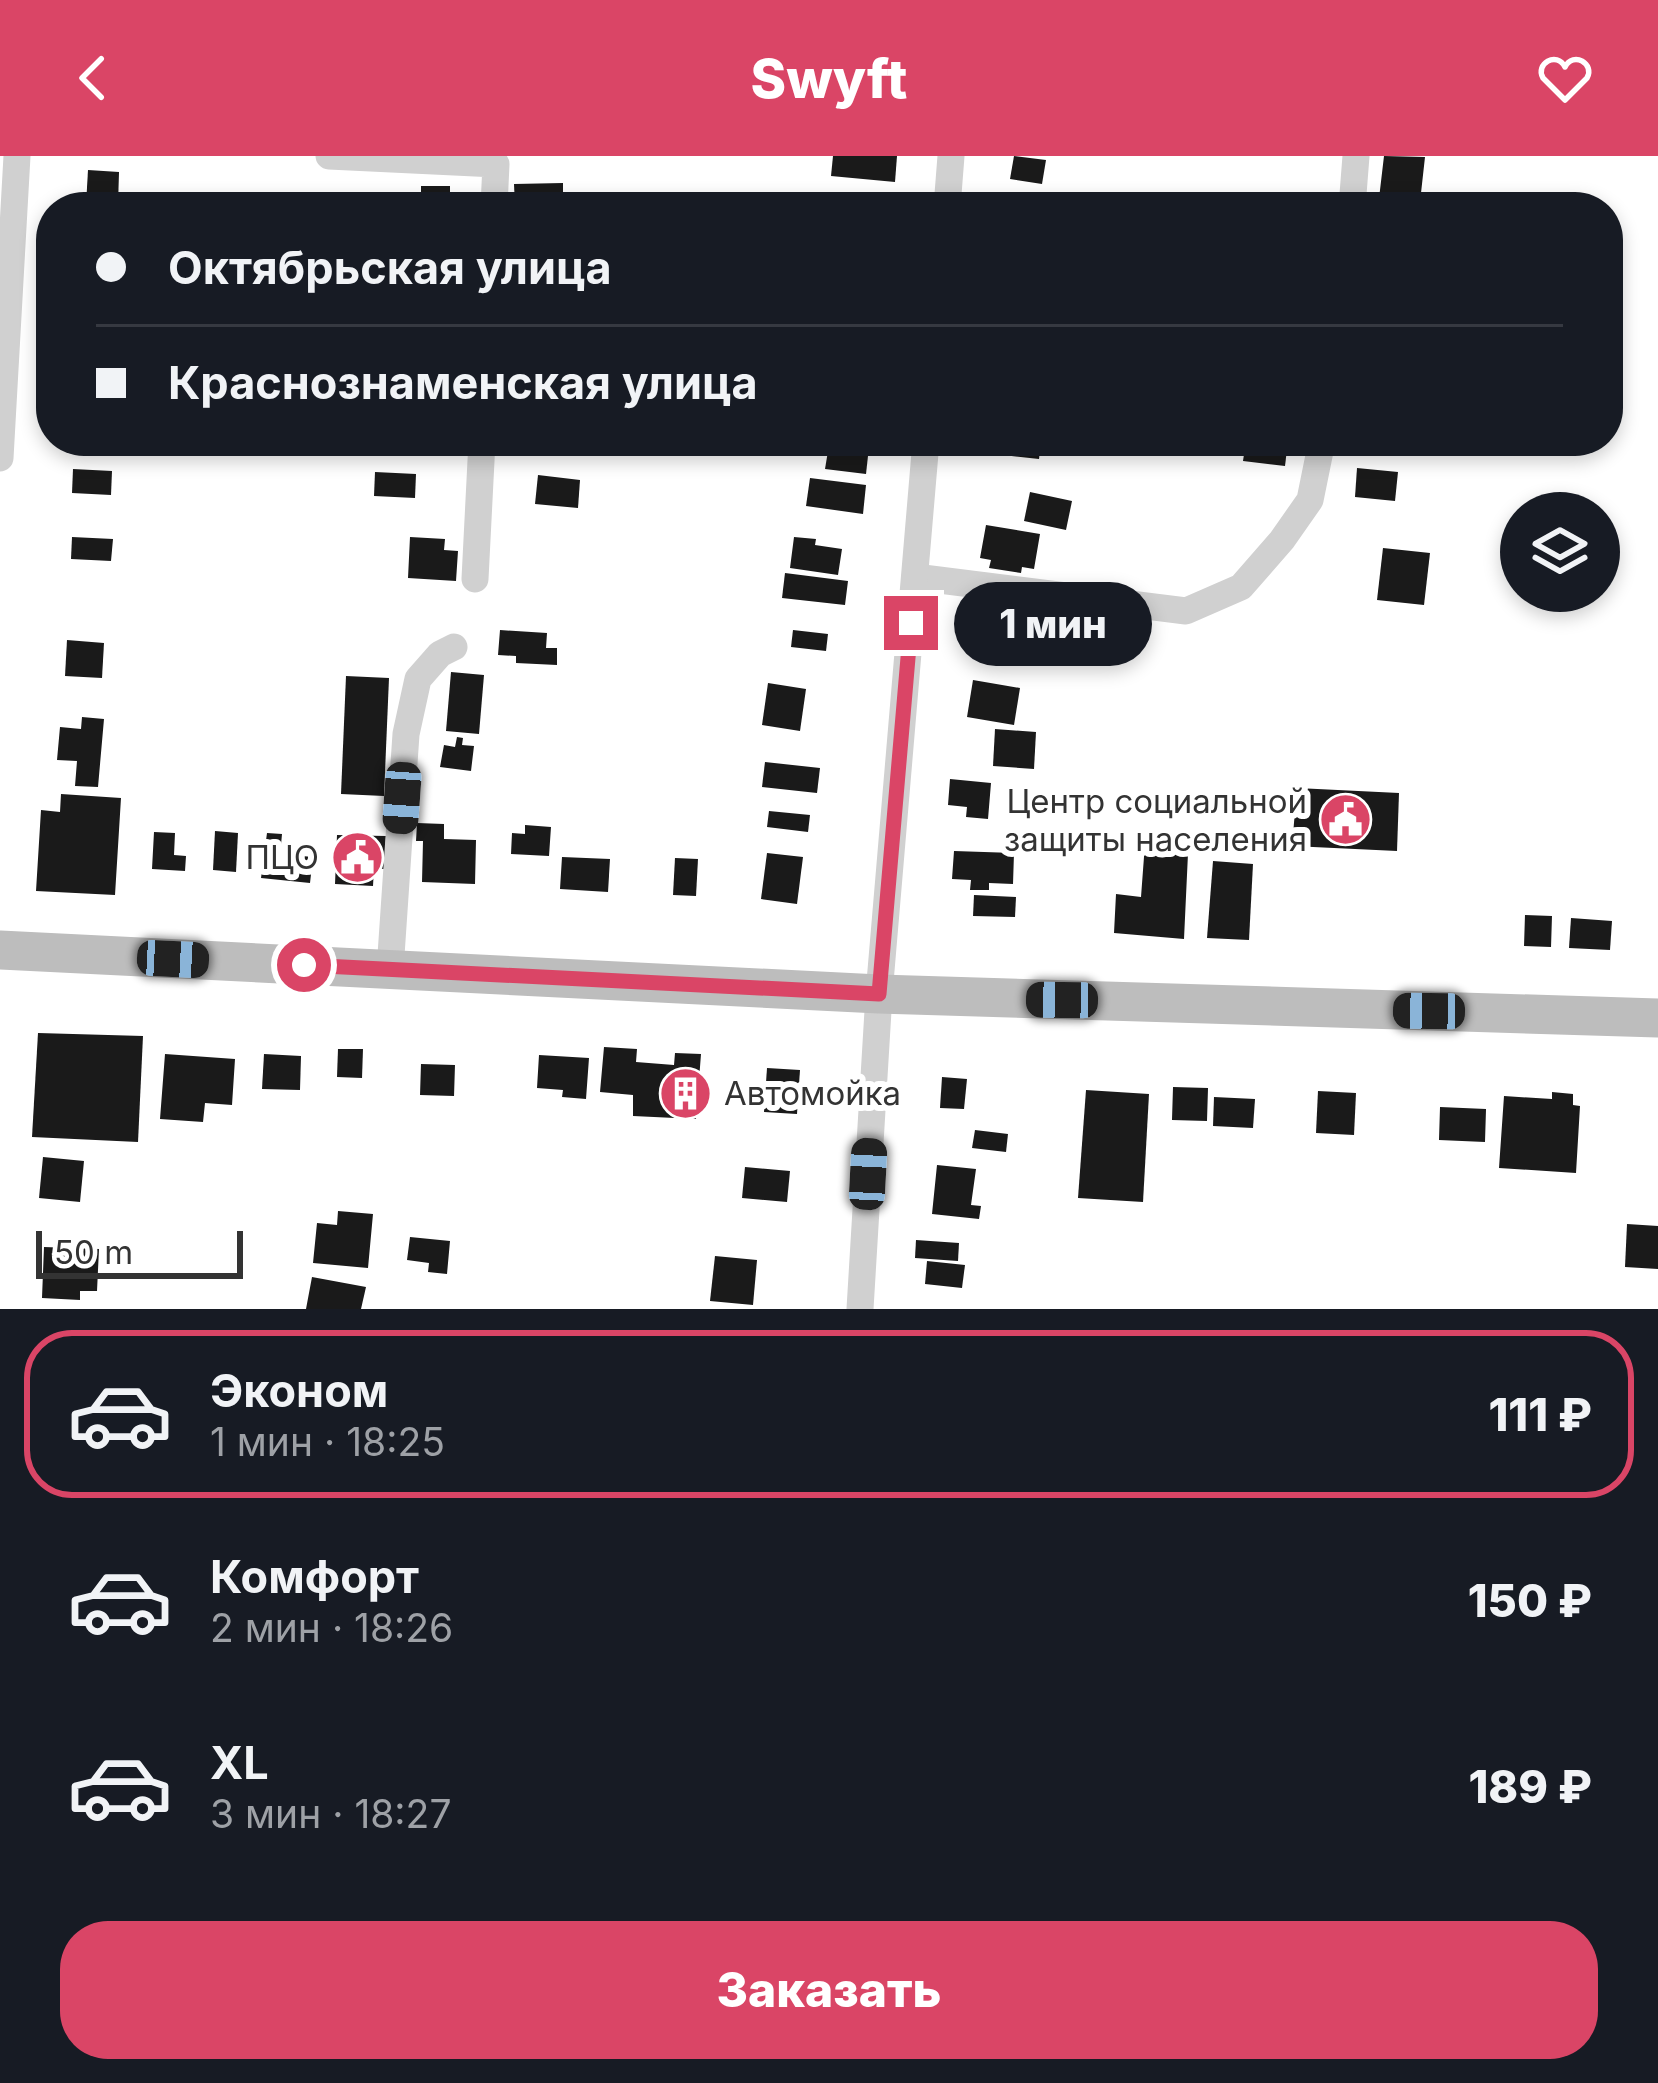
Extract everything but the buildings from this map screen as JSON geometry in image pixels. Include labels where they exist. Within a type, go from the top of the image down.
[{"type":"main road","points":[[0,950],[879,994],[1658,1018]]},
{"type":"street","points":[[0,458],[16,156]]},
{"type":"street","points":[[329,156],[496,164],[495,192]]},
{"type":"street","points":[[947,192],[951,156]]},
{"type":"street","points":[[1353,192],[1356,156]]},
{"type":"street","points":[[475,579],[481,456]]},
{"type":"street","points":[[860,1309],[879,994],[925,456]]},
{"type":"street","points":[[915,577],[1186,611],[1241,586],[1282,540],[1310,500],[1319,456]]},
{"type":"street","points":[[390,970],[406,734],[418,679],[440,654],[454,647]]},
{"type":"place","name":"Центр социальной защиты населения","points":[[1346,820]]},
{"type":"place","name":"ПЦО","points":[[358,857]]},
{"type":"place","name":"Автомойка","points":[[685,1093]]},
{"type":"route","points":[[304,965],[879,994],[911,623]]}]
